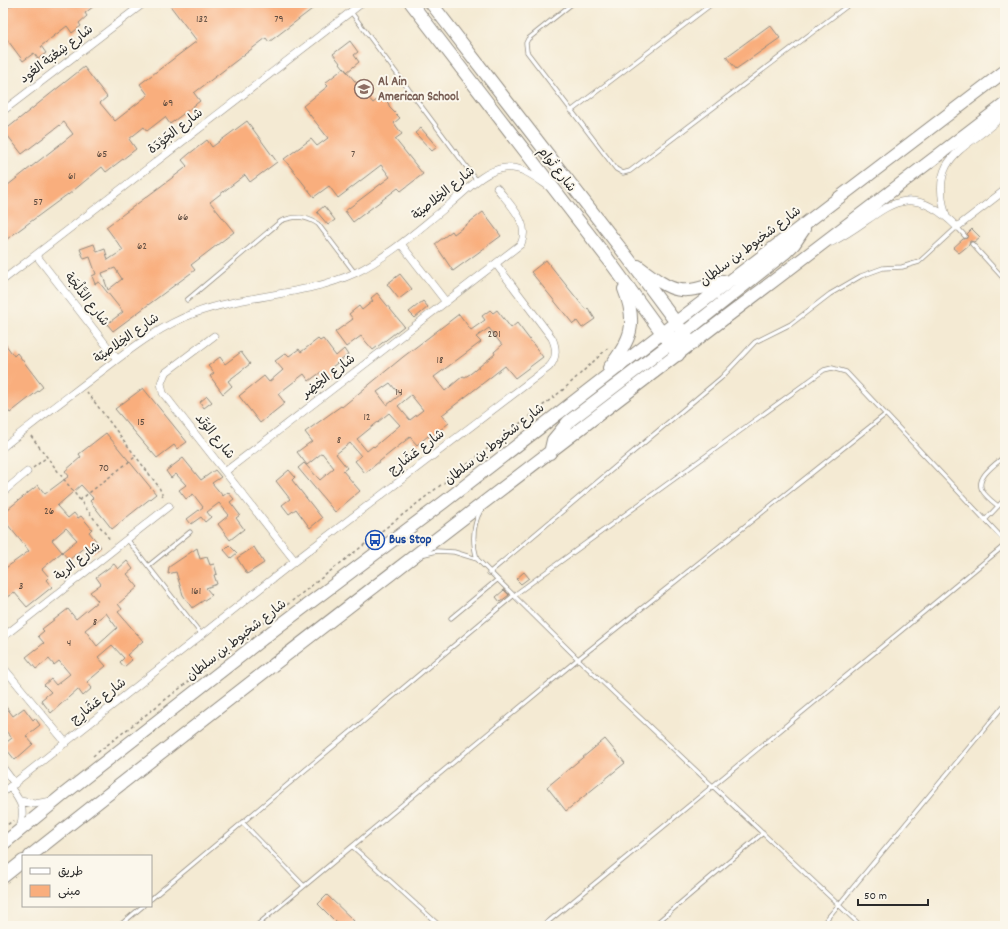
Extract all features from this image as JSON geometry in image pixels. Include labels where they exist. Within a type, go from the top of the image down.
[{"type":"main road","name":"شارع تُوام","points":[[411,3],[553,190],[608,259],[678,355]]},
{"type":"main road","name":"شارع تُوام","points":[[431,3],[628,258],[692,344]]},
{"type":"main road","name":"شارع شخبوط بن سلطان","points":[[3,844],[64,794],[279,626],[444,502],[675,322],[806,224],[1005,71]]},
{"type":"main road","points":[[31,855],[294,647],[414,558],[1005,104]]},
{"type":"main road","points":[[678,355],[676,343],[683,333],[786,252],[801,234],[806,224]]},
{"type":"main road","points":[[628,258],[658,280],[678,291],[700,289],[733,278]]},
{"type":"main road","points":[[608,259],[617,267],[644,301],[651,302],[654,298],[654,294]]},
{"type":"main road","points":[[597,384],[625,347],[632,328],[632,317],[626,295],[608,259]]},
{"type":"main road","points":[[550,453],[553,440],[568,422],[670,344],[676,334],[675,322]]},
{"type":"main road","points":[[3,877],[22,862]]},
{"type":"street","name":"شارع شِعْبَة العُود","points":[[3,111],[144,3]]},
{"type":"street","name":"شارع الجَوْدَة","points":[[3,280],[362,3]]},
{"type":"street","points":[[946,216],[941,192],[944,168],[957,152],[991,126],[1005,113]]},
{"type":"street","name":"شارع الخِلاصيّة","points":[[3,447],[117,359],[154,333],[196,313],[225,304],[313,286],[355,273],[401,244],[478,182],[496,170],[514,168],[528,173],[553,190]]},
{"type":"street","name":"شارع الخِضِر","points":[[226,471],[521,244],[525,230],[523,223],[497,188]]},
{"type":"street","points":[[818,247],[839,238],[887,205],[905,200],[922,203],[946,216],[957,227],[1005,190]]},
{"type":"street","points":[[401,244],[446,302]]},
{"type":"street","name":"شارع الدَّلْجَة","points":[[36,255],[117,359]]},
{"type":"street","name":"شارع عَشَارِج","points":[[3,792],[296,561],[553,363],[556,352],[552,338],[496,264]]},
{"type":"street","name":"شارع الوُتَد","points":[[214,336],[165,373],[162,378],[161,388],[166,397],[296,561]]},
{"type":"street","points":[[3,492],[27,472]]},
{"type":"street","name":"شارع الرية","points":[[3,638],[167,508]]},
{"type":"street","points":[[3,667],[66,743]]},
{"type":"street","points":[[3,768],[21,801],[23,812],[20,831]]},
{"type":"street","points":[[21,801],[40,804],[53,800],[64,794]]},
{"type":"lane","points":[[573,3],[531,36],[526,43],[526,48],[529,56],[616,169],[623,173],[627,173],[851,3]]},
{"type":"lane","points":[[571,111],[713,3]]},
{"type":"lane","points":[[842,3],[845,7]]},
{"type":"lane","points":[[351,12],[478,182]]},
{"type":"lane","points":[[187,300],[281,221],[296,216],[304,217],[318,224],[355,273]]},
{"type":"lane","points":[[489,573],[720,378],[755,342],[791,324],[830,294],[861,276],[883,268],[906,266],[919,262],[957,227],[965,236]]},
{"type":"lane","points":[[972,244],[1005,280]]},
{"type":"lane","points":[[152,898],[513,596],[824,370],[832,368],[846,372],[1005,542]]},
{"type":"lane","points":[[256,926],[578,659],[886,414]]},
{"type":"lane","points":[[998,506],[982,491],[981,483],[984,475],[1005,456]]},
{"type":"lane","points":[[985,520],[1005,499]]},
{"type":"lane","points":[[485,503],[474,527],[473,543],[477,559],[489,573],[861,926]]},
{"type":"lane","points":[[148,566],[190,532]]},
{"type":"lane","points":[[127,539],[202,636]]},
{"type":"lane","points":[[543,926],[712,784],[1005,545]]},
{"type":"lane","points":[[414,558],[429,552],[446,551],[462,553],[477,559]]},
{"type":"lane","points":[[451,618],[497,580]]},
{"type":"lane","points":[[821,926],[1005,704]]},
{"type":"lane","points":[[242,822],[304,886]]},
{"type":"lane","points":[[653,926],[763,833]]},
{"type":"lane","points":[[353,847],[440,926]]},
{"type":"lane","points":[[119,926],[142,907]]},
{"type":"path","points":[[89,760],[564,388],[610,346]]},
{"type":"path","points":[[82,386],[162,491],[167,508]]},
{"type":"path","points":[[26,429],[116,548]]},
{"type":"path","points":[[80,500],[136,456]]},
{"type":"path","points":[[27,472],[47,457]]},
{"type":"path","points":[[3,828],[23,812]]},
{"type":"building","points":[[3,3],[6,3],[9,7],[15,3],[98,3],[85,13],[87,16],[79,23],[81,26],[72,33],[67,26],[41,46],[46,53],[38,59],[34,53],[23,61],[3,34]]},
{"type":"building","points":[[168,3],[320,3],[269,42],[266,38],[194,93],[200,101],[170,124],[165,117],[147,131],[144,127],[129,139],[136,149],[106,172],[102,167],[68,195],[3,242],[3,189],[73,134],[64,122],[22,154],[4,131],[84,67],[107,97],[100,103],[115,121],[148,95],[140,84],[197,41]]},
{"type":"building","points":[[770,25],[780,38],[736,69],[726,57]]},
{"type":"building","points":[[350,41],[358,52],[354,55],[359,62],[347,72],[333,54]]},
{"type":"building","points":[[344,68],[373,103],[378,99],[387,100],[390,108],[400,118],[394,123],[402,134],[395,139],[423,174],[401,191],[398,188],[353,222],[345,211],[390,177],[381,165],[338,198],[329,186],[314,197],[284,159],[311,139],[317,146],[328,138],[303,106],[328,86],[325,83]]},
{"type":"building","points":[[247,121],[277,162],[250,182],[245,175],[210,202],[234,232],[191,265],[195,270],[113,331],[107,324],[123,312],[99,282],[95,284],[92,276],[96,274],[90,257],[84,259],[80,249],[94,244],[97,252],[105,249],[108,260],[123,250],[106,227],[184,169],[187,166],[182,160],[207,140],[212,147]],"holes":[[[115,268],[122,279],[108,290],[102,273]]]},
{"type":"building","points":[[421,128],[437,147],[432,151],[415,133]]},
{"type":"building","points":[[324,206],[335,220],[328,225],[317,212]]},
{"type":"building","points":[[483,212],[501,236],[453,271],[435,244],[452,231],[454,234]]},
{"type":"building","points":[[972,229],[980,237],[974,242],[970,241],[969,245],[959,253],[953,248],[963,239],[967,238],[967,234]]},
{"type":"building","points":[[546,260],[586,310],[588,308],[595,319],[582,328],[577,321],[573,324],[531,272]]},
{"type":"building","points":[[400,274],[412,289],[399,299],[387,284]]},
{"type":"building","points":[[377,293],[404,326],[373,350],[361,336],[346,347],[335,332],[353,319],[349,314],[359,306],[362,310],[373,301],[371,298]]},
{"type":"building","points":[[423,301],[428,307],[415,318],[409,312]]},
{"type":"building","points":[[490,310],[493,313],[497,310],[511,328],[517,323],[543,357],[515,378],[505,366],[442,415],[449,423],[430,438],[428,436],[417,445],[410,437],[365,473],[355,461],[361,456],[350,443],[336,454],[347,468],[343,471],[360,491],[335,512],[298,468],[304,463],[320,480],[334,468],[322,453],[307,465],[297,452],[312,441],[305,432],[341,406],[342,407],[459,314],[471,330],[485,320],[482,316]],"holes":[[[489,328],[502,345],[494,352],[495,354],[470,374],[465,377],[463,376],[445,391],[434,377],[481,342],[476,337]],[[390,383],[400,395],[387,405],[377,392]],[[411,395],[423,410],[410,420],[398,406]],[[389,413],[400,425],[367,451],[357,439]]]},
{"type":"building","points":[[318,339],[320,341],[323,339],[336,356],[344,349],[348,355],[332,367],[337,374],[328,381],[321,372],[309,381],[304,374],[278,394],[285,403],[260,423],[239,396],[264,376],[269,382],[283,370],[275,361],[286,353],[289,356],[299,349],[301,352]]},
{"type":"building","points":[[3,341],[14,356],[17,353],[43,387],[10,413],[3,404]]},
{"type":"building","points":[[241,352],[250,364],[228,381],[232,386],[223,394],[210,376],[214,373],[208,366],[220,357],[225,364]]},
{"type":"building","points":[[143,388],[187,442],[177,449],[174,445],[157,458],[115,409]]},
{"type":"building","points":[[207,396],[212,402],[204,408],[200,402]]},
{"type":"building","points":[[106,433],[156,494],[112,529],[90,501],[93,498],[81,485],[57,506],[68,518],[74,513],[78,518],[81,516],[92,529],[89,532],[101,547],[93,553],[87,545],[69,560],[62,552],[42,569],[49,577],[46,580],[52,587],[27,607],[14,592],[3,600],[3,570],[29,551],[3,519],[3,513],[38,485],[45,494],[69,476],[65,471],[81,457],[79,454]],"holes":[[[66,528],[77,540],[62,552],[52,540]]]},
{"type":"building","points":[[183,458],[201,480],[215,470],[221,477],[212,483],[223,496],[228,492],[234,499],[230,502],[240,515],[236,518],[244,529],[230,540],[218,524],[229,515],[219,503],[207,512],[211,517],[205,522],[201,517],[191,524],[187,519],[203,507],[193,494],[186,499],[179,490],[186,485],[176,474],[171,478],[166,471]]},
{"type":"building","points":[[289,470],[295,477],[292,480],[322,518],[310,528],[296,509],[289,514],[282,505],[290,499],[276,481]]},
{"type":"building","points":[[229,545],[237,553],[231,558],[224,550]]},
{"type":"building","points":[[254,547],[264,563],[247,574],[237,558]]},
{"type":"building","points":[[197,548],[200,559],[207,557],[210,565],[214,564],[217,574],[214,575],[217,584],[206,588],[212,595],[192,608],[183,595],[176,572],[168,574],[169,567]]},
{"type":"building","points":[[127,561],[133,569],[127,574],[138,587],[118,604],[122,609],[118,612],[143,641],[127,655],[132,660],[124,667],[120,662],[124,658],[112,645],[98,657],[106,666],[87,682],[92,688],[83,696],[78,689],[51,713],[41,700],[51,692],[44,685],[51,679],[56,685],[70,674],[59,661],[54,665],[49,659],[36,669],[26,657],[44,643],[38,636],[44,631],[42,629],[68,609],[76,619],[98,601],[90,592],[101,584],[96,577],[114,564],[118,569]],"holes":[[[106,613],[117,628],[97,646],[85,630]]]},
{"type":"building","points":[[524,572],[529,578],[521,584],[516,579]]},
{"type":"building","points":[[504,590],[509,595],[500,602],[496,597]]},
{"type":"building","points":[[3,703],[13,716],[24,708],[33,720],[35,718],[40,725],[26,736],[33,744],[15,760],[3,745],[12,738],[3,728]]},
{"type":"building","points":[[605,739],[625,763],[566,811],[547,787]]},
{"type":"building","points":[[327,895],[354,921],[349,926],[340,926],[318,904]]},
{"type":"place","name":"Al Ain American School","points":[[364,89]]},
{"type":"place","name":"Bus Stop","points":[[375,540]]}]
